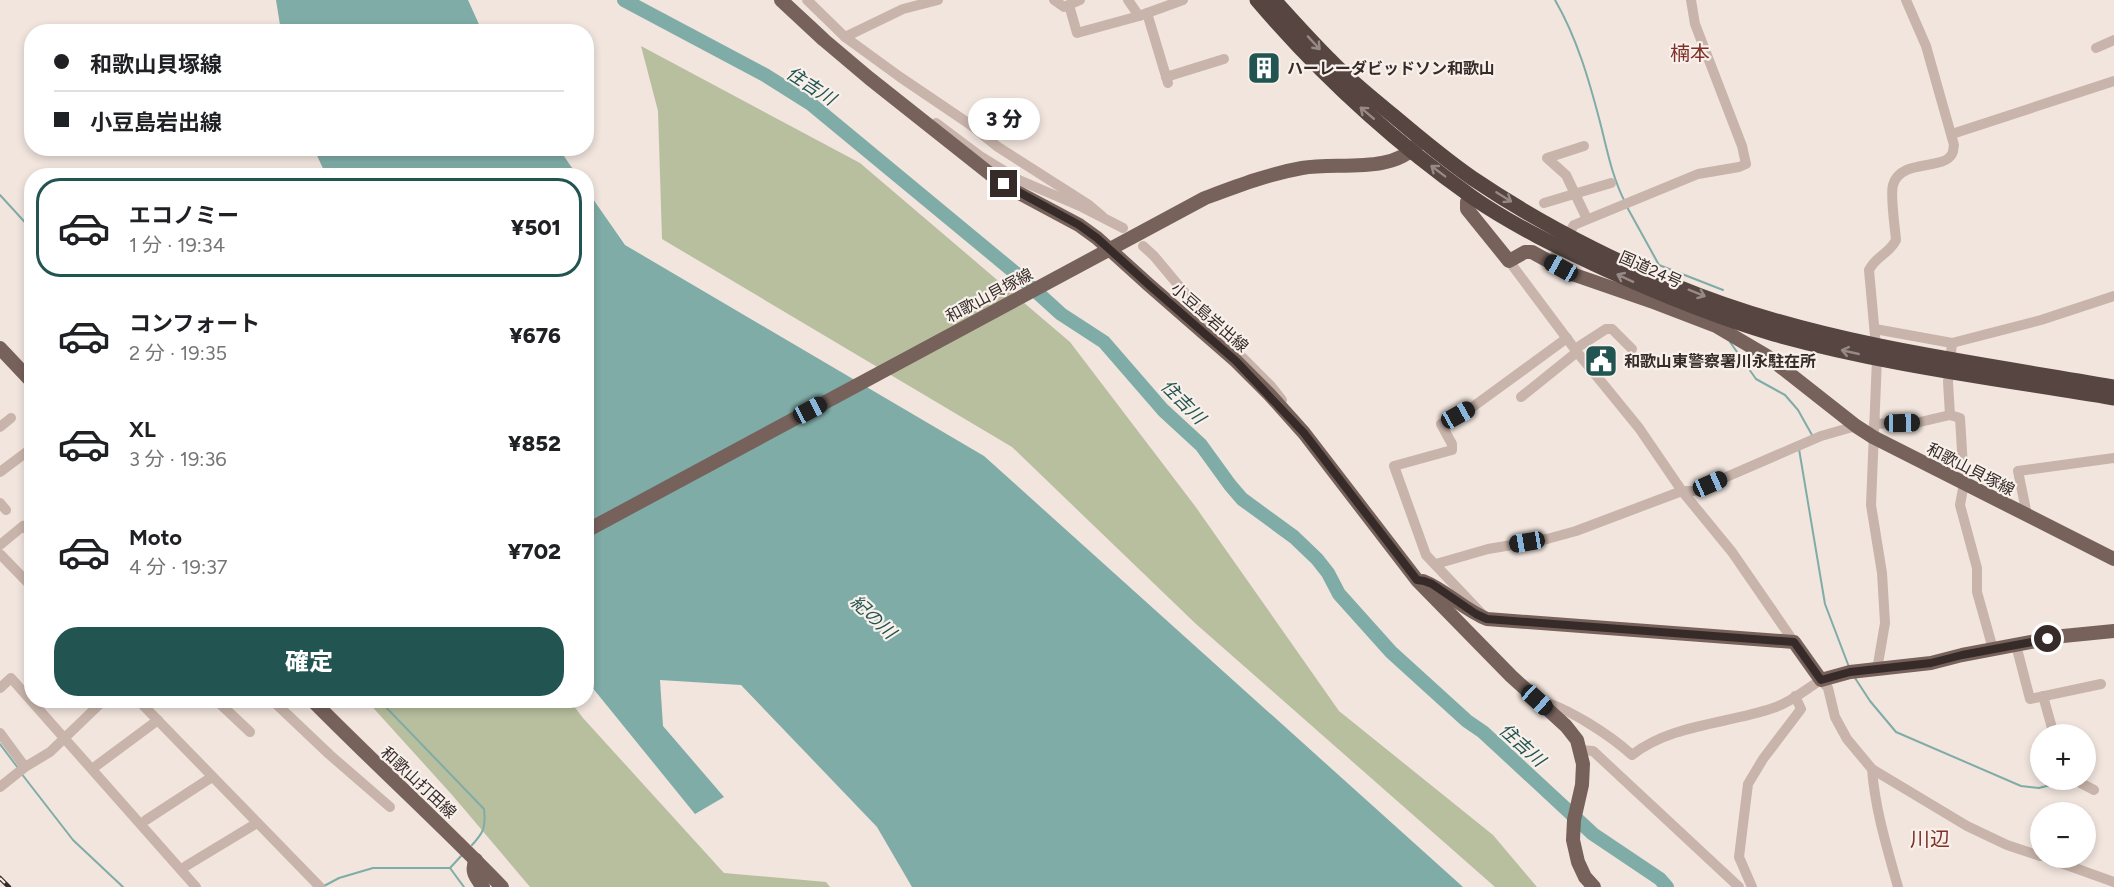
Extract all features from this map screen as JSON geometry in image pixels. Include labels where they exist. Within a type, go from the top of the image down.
[{"type":"highway","name":"国道24号","points":[[1257,0],[1282,30],[1351,99],[1417,145],[1539,219],[1568,234],[1643,272],[1774,326]]},
{"type":"highway","name":"国道24号","points":[[1274,0],[1330,60],[1472,196],[1559,248],[1706,312],[1876,344],[1949,365],[2114,399]]},
{"type":"highway","name":"国道24号","points":[[1949,365],[2114,387]]},
{"type":"main road","name":"小豆島岩出線","points":[[781,0],[824,40],[1004,184],[1079,225],[1110,249],[1236,361],[1304,433],[1417,580],[1510,676],[1566,726],[1577,740],[1582,757]]},
{"type":"main road","name":"和歌山貝塚線","points":[[594,527],[1110,249],[1140,240],[1205,198],[1254,179],[1303,168],[1389,162],[1417,145]]},
{"type":"main road","points":[[1472,196],[1467,202],[1467,209],[1509,261]]},
{"type":"main road","name":"和歌山貝塚線","points":[[1509,261],[1525,252],[1538,255],[1572,274],[1705,321],[1750,344],[1856,426],[1873,430],[1964,483],[2114,559]]},
{"type":"main road","points":[[1767,356],[1774,326]]},
{"type":"main road","points":[[0,348],[24,374]]},
{"type":"main road","points":[[1417,580],[1432,584],[1487,619],[1794,642],[1821,680],[1850,672],[1931,663],[2063,636],[2114,631]]},
{"type":"main road","name":"和歌山打田線","points":[[320,708],[502,887]]},
{"type":"main road","points":[[1582,757],[1582,785],[1573,840],[1578,862],[1585,877],[1594,887]]},
{"type":"main road","points":[[476,860],[473,872],[483,887]]},
{"type":"street","points":[[807,0],[845,37],[968,123],[998,147],[1089,205],[1102,216]]},
{"type":"street","points":[[845,37],[903,9],[938,0]]},
{"type":"street","points":[[1054,0],[1064,7],[1080,0]]},
{"type":"street","points":[[1128,0],[1143,15],[1167,80],[1224,59]]},
{"type":"street","points":[[1069,5],[1077,33],[1143,15],[1182,0]]},
{"type":"street","points":[[1551,262],[1574,225],[1698,174],[1746,164],[1742,146],[1695,24],[1691,0]]},
{"type":"street","points":[[1879,670],[1878,664],[1886,623],[1882,573],[1871,505],[1876,344],[1869,270],[1875,259],[1892,248],[1896,240],[1892,186],[1896,177],[1909,168],[1946,160],[1952,155],[1954,145],[1926,46],[1906,0]]},
{"type":"street","points":[[2096,48],[2114,40]]},
{"type":"street","points":[[1952,134],[2114,81]]},
{"type":"street","points":[[904,106],[934,122],[980,156],[1018,180],[1102,216],[1123,228]]},
{"type":"street","points":[[1584,146],[1547,158],[1566,174],[1587,219]]},
{"type":"street","points":[[1544,203],[1611,183]]},
{"type":"street","points":[[1140,240],[1220,335],[1271,386],[1298,420],[1304,433]]},
{"type":"street","points":[[1509,261],[1576,351],[1639,428],[1682,491],[1732,552],[1794,642]]},
{"type":"street","points":[[1876,344],[1952,343],[2041,320],[2114,296]]},
{"type":"street","points":[[1521,397],[1606,329],[1612,329],[1632,350]]},
{"type":"street","points":[[1487,619],[1426,555],[1394,466],[1452,450],[1452,444],[1442,424],[1474,406],[1568,338]]},
{"type":"street","points":[[1950,415],[1949,365],[1952,343]]},
{"type":"street","points":[[1873,430],[1920,423],[1950,415],[1960,418],[1964,483],[1960,505],[1977,568],[1977,592],[1993,649]]},
{"type":"street","points":[[0,427],[11,418]]},
{"type":"street","points":[[1436,564],[1488,549],[1576,531],[1682,491],[1694,491],[1821,436],[1856,426]]},
{"type":"street","points":[[0,471],[24,454]]},
{"type":"street","points":[[2026,515],[2018,471],[2114,458]]},
{"type":"street","points":[[0,545],[24,527]]},
{"type":"street","points":[[0,554],[24,579]]},
{"type":"street","points":[[2016,645],[2030,699],[2102,684]]},
{"type":"street","points":[[0,687],[11,678],[24,693]]},
{"type":"street","points":[[1537,700],[1549,703],[1590,724],[1616,740],[1632,755],[1646,744],[1671,734],[1775,708],[1821,680],[1828,688],[1835,717],[1847,739],[1872,769],[1967,826],[2007,845],[2030,853]]},
{"type":"street","points":[[1752,887],[1739,857],[1748,784],[1763,759],[1801,709],[1795,696]]},
{"type":"street","points":[[2043,696],[2051,724]]},
{"type":"street","points":[[37,708],[196,887]]},
{"type":"street","points":[[0,787],[25,767],[50,752],[96,708]]},
{"type":"street","points":[[146,708],[320,887]]},
{"type":"street","points":[[224,708],[250,732]]},
{"type":"street","points":[[280,708],[390,807]]},
{"type":"street","points":[[96,766],[158,720]]},
{"type":"street","points":[[0,733],[25,767]]},
{"type":"street","points":[[1582,757],[1593,751],[1739,887]]},
{"type":"street","points":[[1872,769],[1884,840],[1898,887]]},
{"type":"street","points":[[146,820],[212,777]]},
{"type":"street","points":[[186,866],[257,823]]},
{"type":"street","points":[[2075,868],[2114,882]]},
{"type":"green space","points":[[641,46],[860,163],[1070,342],[1195,506],[1339,711],[1493,835],[1537,887],[1495,887],[1196,624],[1012,447],[662,239],[658,111]]},
{"type":"green space","points":[[373,708],[575,708],[724,873],[826,882],[830,887],[530,887],[453,796]]},
{"type":"water","points":[[276,0],[468,0],[479,24],[280,24]]},
{"type":"water","points":[[317,156],[564,156],[572,168],[323,168]]},
{"type":"water","name":"紀の川","points":[[594,200],[625,245],[984,456],[1463,887],[912,887],[877,827],[741,685],[660,680],[663,726],[724,797],[695,814],[594,690]]},
{"type":"waterway","name":"住吉川","points":[[624,0],[765,75],[811,104],[1019,276],[1061,314],[1104,342],[1163,410],[1201,445],[1242,499],[1294,537],[1317,559],[1328,573],[1339,594],[1391,652],[1467,721],[1483,732],[1593,834],[1660,879],[1667,887]]},
{"type":"waterway","points":[[1555,0],[1582,60],[1613,173],[1625,202]]},
{"type":"waterway","points":[[0,195],[24,221]]},
{"type":"waterway","points":[[1627,207],[1659,265],[1723,290]]},
{"type":"waterway","points":[[1730,342],[1756,379],[1785,395],[1798,410],[1812,435]]},
{"type":"waterway","points":[[1799,449],[1825,604],[1849,667]]},
{"type":"waterway","points":[[1855,678],[1870,701],[1896,732],[2021,786],[2030,787]]},
{"type":"waterway","points":[[387,708],[484,809],[483,829],[472,845]]},
{"type":"waterway","points":[[0,744],[18,768]]},
{"type":"waterway","points":[[21,773],[73,840],[123,887]]},
{"type":"waterway","points":[[324,886],[339,878],[373,868],[450,868],[462,855]]},
{"type":"waterway","points":[[450,868],[464,887]]},
{"type":"railway","points":[[0,878],[9,887]]},
{"type":"place","name":"ハーレーダビッドソン和歌山","points":[[1264,68]]},
{"type":"place","name":"和歌山東警察署川永駐在所","points":[[1601,361]]},
{"type":"district","name":"楠本","points":[[1690,53]]},
{"type":"district","name":"川辺","points":[[1930,839]]},
{"type":"route","points":[[1004,184],[1079,225],[1097,238],[1236,361],[1304,433],[1417,580],[1432,584],[1487,619],[1794,642],[1821,680],[1850,672],[1931,663],[2048,639]]}]
